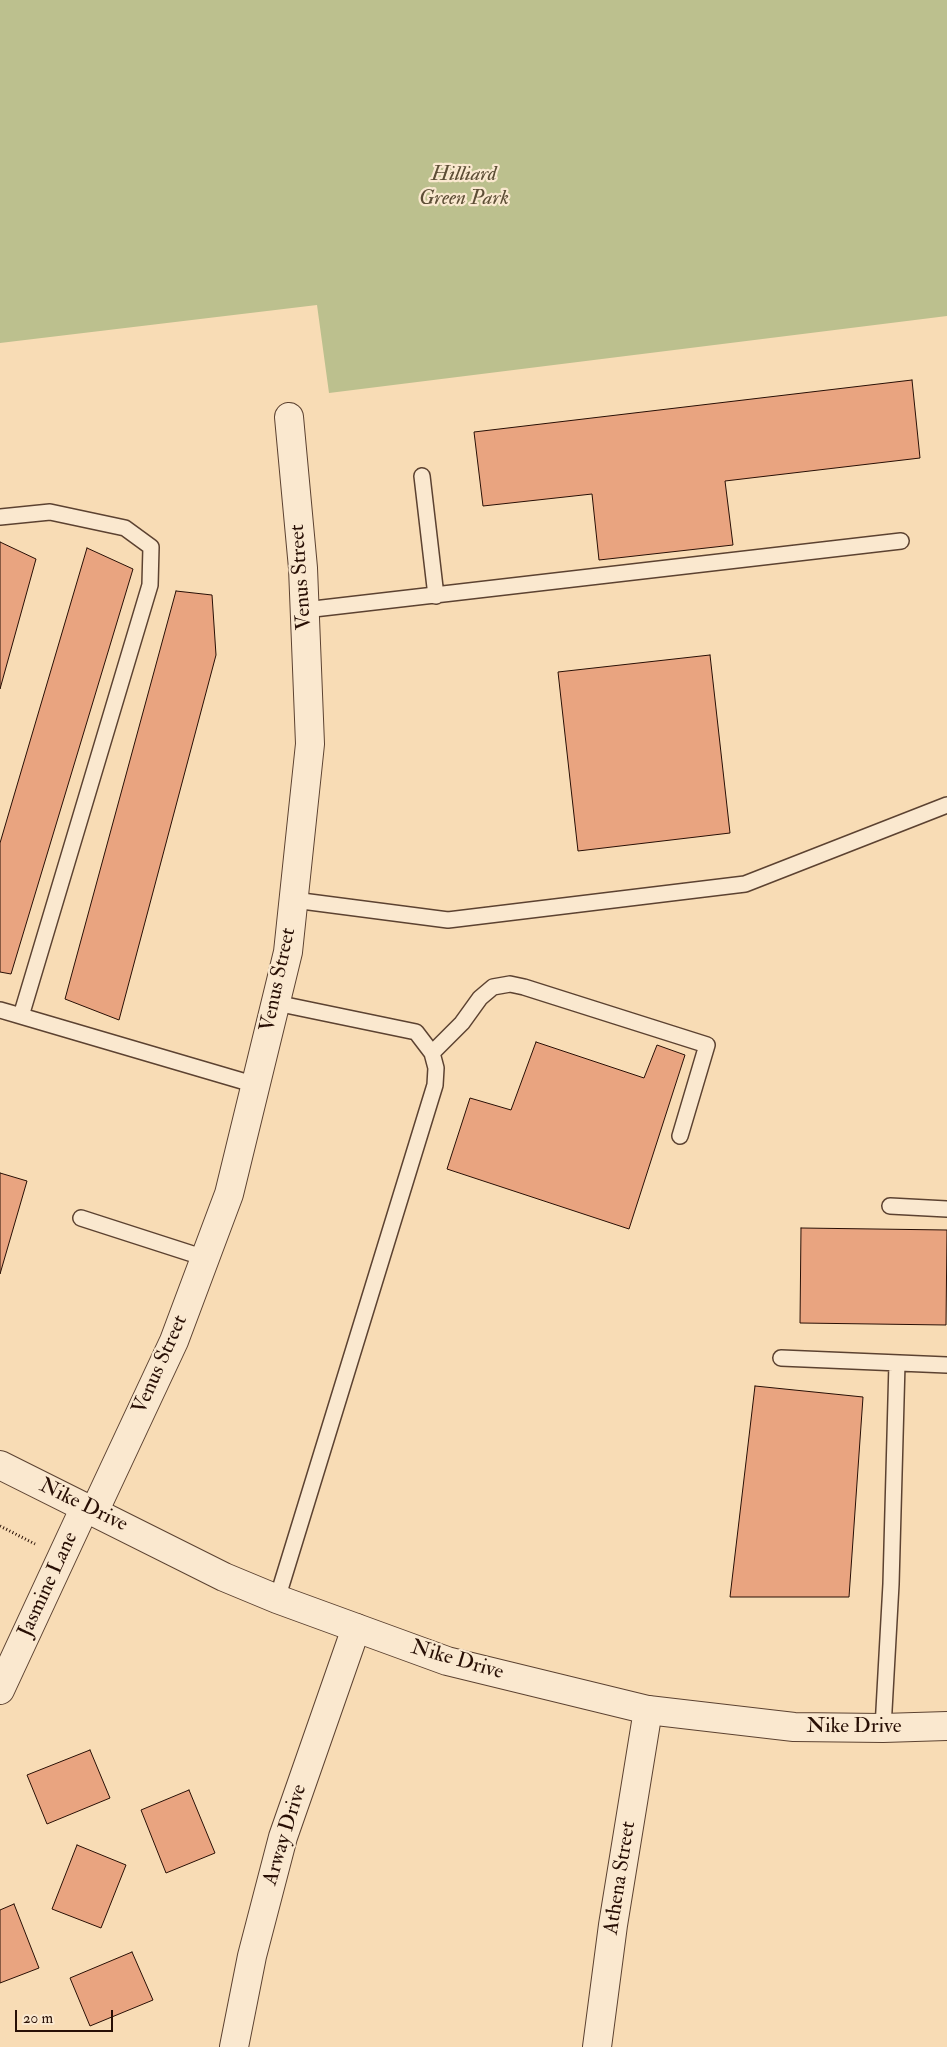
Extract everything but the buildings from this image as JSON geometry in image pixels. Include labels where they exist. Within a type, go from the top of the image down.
[{"type":"street","name":"Venus Street","points":[[90,1509],[174,1341],[229,1194],[288,952],[310,744],[305,610],[289,417]]},
{"type":"street","name":"Nike Drive","points":[[0,1465],[224,1576],[277,1599],[447,1662],[648,1710],[794,1727],[883,1728],[947,1726]]},
{"type":"street","name":"Jasmine Lane","points":[[0,1690],[90,1509]]},
{"type":"street","name":"Arway Drive","points":[[234,2047],[252,1956],[283,1837],[356,1628]]},
{"type":"street","name":"Athena Street","points":[[597,2047],[612,1925],[648,1710]]},
{"type":"lane","points":[[422,476],[436,596]]},
{"type":"lane","points":[[0,517],[50,512],[125,528],[151,547],[150,585],[22,1016]]},
{"type":"lane","points":[[305,610],[901,541]]},
{"type":"lane","points":[[294,900],[448,920],[745,884],[947,805]]},
{"type":"lane","points":[[432,1053],[462,1023],[480,998],[493,987],[510,984],[707,1045],[680,1136]]},
{"type":"lane","points":[[276,1003],[416,1032],[432,1053],[436,1068],[435,1085],[277,1599]]},
{"type":"lane","points":[[0,1010],[256,1085]]},
{"type":"lane","points":[[890,1206],[947,1209]]},
{"type":"lane","points":[[81,1218],[204,1258]]},
{"type":"lane","points":[[781,1358],[947,1365]]},
{"type":"lane","points":[[883,1728],[891,1584],[897,1363]]},
{"type":"green space","name":"Hilliard Green Park","points":[[0,0],[947,0],[947,316],[329,393],[317,305],[0,343]]}]
